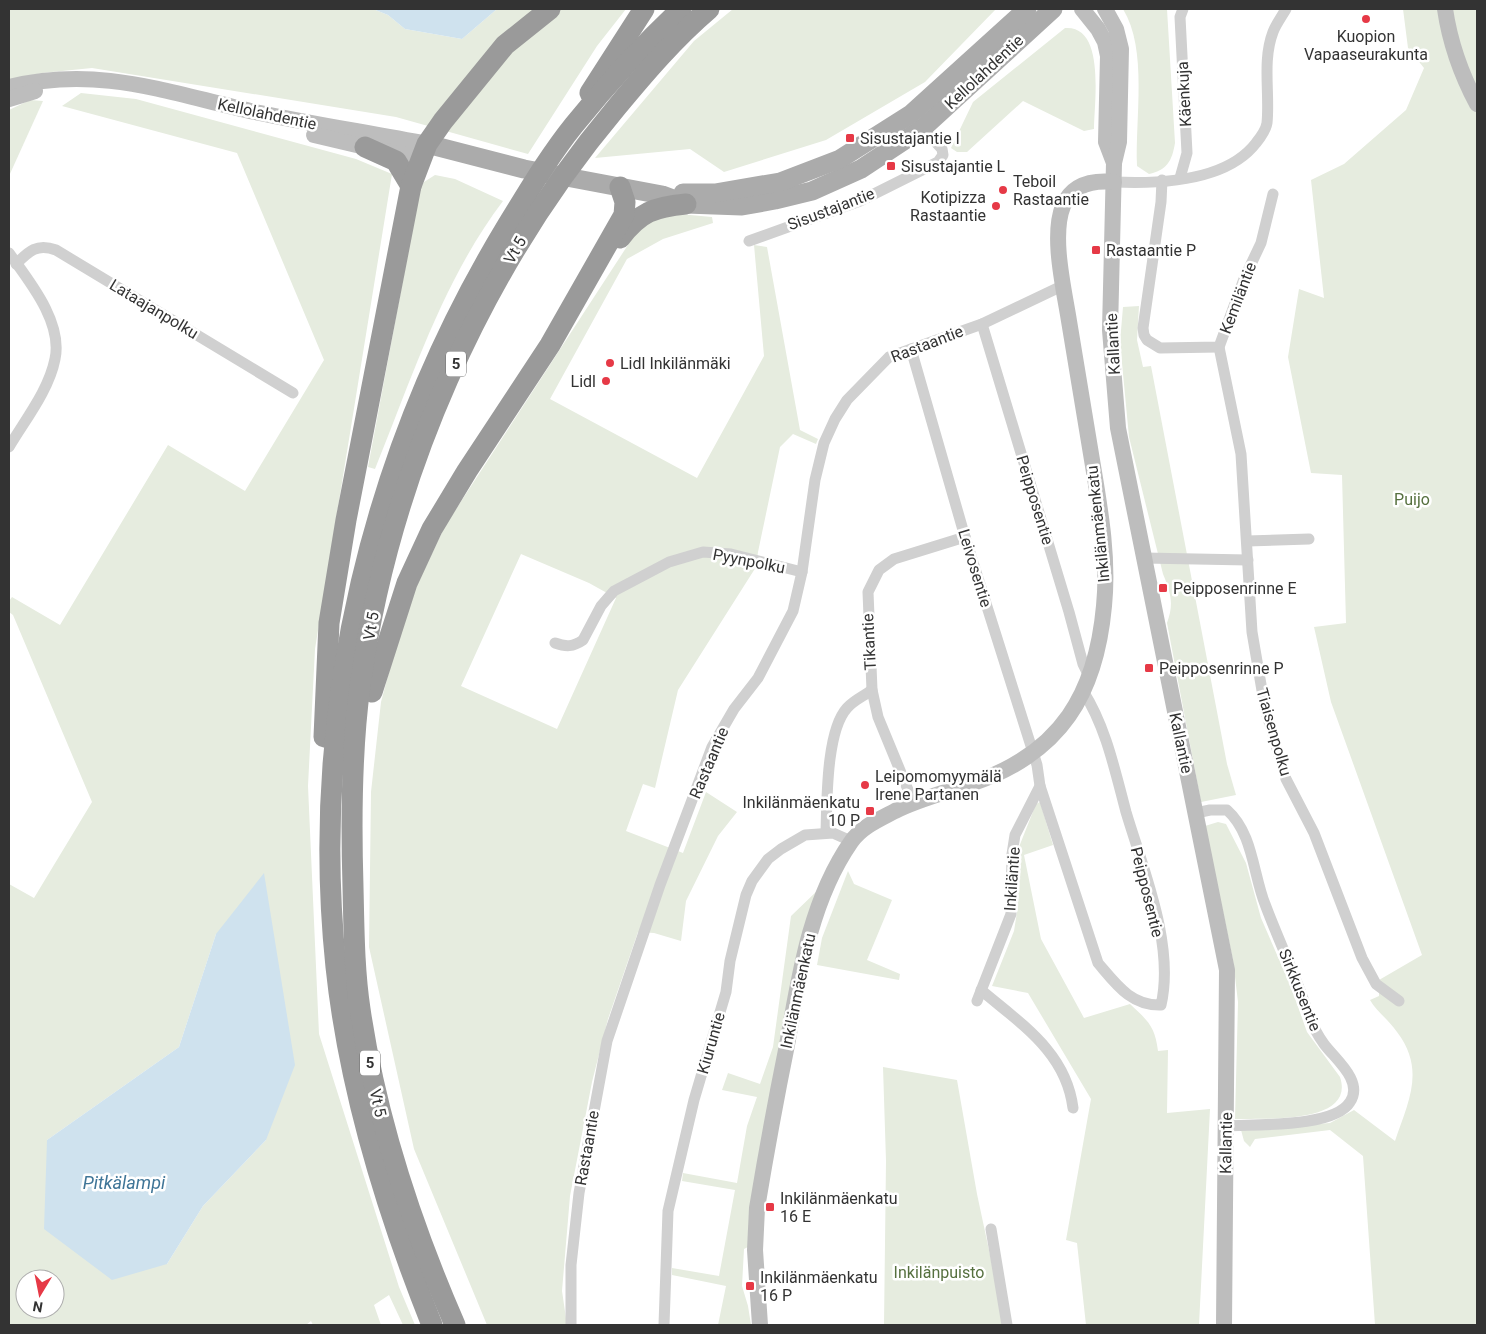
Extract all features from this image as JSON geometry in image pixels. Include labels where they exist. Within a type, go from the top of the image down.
[{"type":"highway","points":[[331,791],[324,764],[329,623],[346,520],[411,186],[424,151],[443,121],[505,45],[550,9]]},
{"type":"highway","points":[[573,126],[600,75],[644,9]]},
{"type":"highway","name":"Vt 5","points":[[432,1325],[411,1271],[375,1164],[342,1011],[331,905],[331,791],[345,660],[359,587],[382,505],[427,379],[453,322],[519,207],[573,126],[654,34],[681,9]]},
{"type":"highway","name":"Vt 5","points":[[455,1325],[422,1250],[402,1191],[377,1100],[358,989],[351,828],[353,788],[360,688],[378,591],[416,461],[432,417],[459,358],[518,244],[586,143],[657,58],[709,9]]},
{"type":"highway","points":[[365,148],[396,161],[411,186]]},
{"type":"highway","points":[[353,788],[373,686],[407,583],[432,529],[467,471],[550,345],[624,215],[625,202],[615,186]]},
{"type":"highway","points":[[550,345],[561,334],[630,225],[648,212],[661,207],[686,204]]},
{"type":"main road","name":"Kellolahdentie","points":[[662,195],[715,193],[780,182],[840,159],[917,121],[1027,9]]},
{"type":"main road","name":"Kellolahdentie","points":[[9,87],[33,81],[72,78],[112,79],[333,128],[424,151],[662,195],[686,204],[742,206],[812,191],[861,169],[1053,9]]},
{"type":"main road","name":"Kallantie","points":[[1082,9],[1098,29],[1108,56],[1106,142],[1114,162]]},
{"type":"main road","name":"Kallantie","points":[[1105,9],[1116,29],[1121,49],[1119,142],[1114,162],[1110,330],[1118,428],[1227,970],[1224,1325]]},
{"type":"main road","points":[[1445,9],[1448,28],[1463,78],[1477,104]]},
{"type":"main road","name":"Kellolahdentie","points":[[9,100],[36,91],[67,87],[83,86],[125,90],[365,148],[424,151]]},
{"type":"main road","name":"Inkilänmäenkatu","points":[[760,1325],[755,1250],[757,1208],[807,941],[833,873],[852,841],[878,820],[913,802],[978,781],[1032,754],[1056,732],[1086,683],[1103,615],[1106,570],[1097,490],[1064,285],[1059,220],[1064,204],[1072,191],[1089,182],[1114,182]]},
{"type":"street","name":"Käenkuja","points":[[1180,178],[1186,153],[1180,17],[1183,9]]},
{"type":"street","points":[[1114,182],[1135,183],[1214,172],[1235,163],[1250,151],[1267,125],[1269,48],[1273,32],[1286,9]]},
{"type":"street","name":"Sisustajantie","points":[[749,241],[860,201],[938,162],[943,155],[942,149],[917,121]]},
{"type":"street","name":"Kemiläntie","points":[[1162,180],[1161,202],[1143,328],[1144,335],[1154,346],[1160,348],[1219,347],[1244,279],[1261,243],[1273,194]]},
{"type":"street","name":"Lataajanpolku","points":[[16,264],[33,248],[45,246],[56,250],[293,393]]},
{"type":"street","points":[[9,253],[39,296],[52,322],[56,358],[44,388],[9,447]]},
{"type":"street","name":"Rastaantie","points":[[571,1325],[571,1265],[579,1193],[607,1041],[660,885],[712,747],[734,709],[758,678],[784,632],[793,611],[802,572],[815,480],[824,443],[835,419],[847,400],[882,362],[889,357],[982,324],[1064,285]]},
{"type":"street","name":"Peipposentie","points":[[982,324],[1069,612],[1083,664],[1086,683],[1102,726],[1159,925],[1164,983],[1161,1005],[1155,1005]]},
{"type":"street","name":"Tiaisenpolku","points":[[1219,347],[1241,454],[1252,632],[1258,676],[1265,708],[1286,779],[1314,834],[1362,958],[1376,984],[1399,1001]]},
{"type":"street","name":"Leivosentie","points":[[911,349],[965,537],[1039,772],[1040,786],[1098,963],[1114,981],[1139,1003],[1155,1005]]},
{"type":"street","name":"Tikantie","points":[[913,802],[878,717],[872,690],[867,605],[868,592],[879,570],[894,558],[965,537]]},
{"type":"street","points":[[1247,540],[1309,539]]},
{"type":"street","name":"Pyynpolku","points":[[555,643],[572,646],[579,643],[583,640],[601,606],[614,591],[669,562],[696,554],[731,554],[802,572]]},
{"type":"street","points":[[1144,558],[1248,560]]},
{"type":"street","points":[[826,833],[832,744],[836,726],[846,708],[872,690]]},
{"type":"street","name":"Inkiläntie","points":[[977,1001],[1011,914],[1012,854],[1016,835],[1040,786]]},
{"type":"street","name":"Sirkkusentie","points":[[1196,813],[1210,810],[1227,810],[1238,824],[1253,863],[1264,903],[1297,979],[1314,1028],[1323,1044],[1351,1078],[1354,1086],[1352,1101],[1347,1107],[1324,1118],[1226,1126]]},
{"type":"street","name":"Kiuruntie","points":[[664,1325],[668,1210],[694,1100],[726,992],[730,962],[746,895],[760,869],[780,849],[805,835],[826,833],[841,835],[852,841]]},
{"type":"street","points":[[981,990],[1037,1039],[1060,1065],[1067,1079],[1072,1108]]},
{"type":"street","points":[[991,1229],[1007,1325]]},
{"type":"green space","points":[[9,9],[373,9],[388,15],[405,29],[462,39],[497,9],[626,9],[597,46],[528,154],[396,117],[92,68],[42,73],[9,80]]},
{"type":"green space","points":[[733,9],[996,9],[925,82],[826,140],[724,172],[690,149],[595,158],[694,41]]},
{"type":"green space","points":[[1123,9],[1167,9],[1175,143],[1168,164],[1160,170],[1149,174],[1137,166],[1138,64],[1131,26]]},
{"type":"green space","name":"Puijo","points":[[1403,9],[1477,9],[1477,1325],[1375,1325],[1363,1156],[1330,1130],[1255,1139],[1250,1147],[1244,1141],[1241,1130],[1330,1123],[1354,1110],[1395,1141],[1412,1086],[1413,1073],[1406,1046],[1394,1028],[1370,1000],[1379,996],[1379,980],[1422,955],[1331,702],[1314,627],[1346,623],[1342,475],[1311,473],[1288,357],[1299,289],[1324,298],[1311,180],[1344,164],[1406,110],[1424,68],[1408,48]]},
{"type":"green space","points":[[1065,28],[1078,30],[1087,39],[1092,52],[1096,85],[1094,129],[1084,131],[1023,101],[967,152],[957,152],[951,148],[973,102]]},
{"type":"green space","points":[[81,93],[136,99],[356,159],[392,174],[315,649],[308,786],[319,1034],[399,1287],[415,1325],[403,1325],[389,1295],[374,1305],[381,1325],[313,1325],[311,1321],[306,1325],[9,1325],[9,884],[34,898],[92,802],[13,615],[9,612],[9,601],[12,597],[60,625],[168,445],[245,491],[324,360],[237,153],[62,106]],"holes":[[[216,934],[266,1140],[203,1206],[167,1264],[47,1140],[179,1047]]]},
{"type":"green space","points":[[30,100],[43,101],[9,176],[9,110]]},
{"type":"green space","points":[[435,175],[455,179],[503,201],[463,263],[430,330],[375,469],[368,467],[420,189],[424,182]]},
{"type":"green space","points":[[679,214],[712,217],[713,223],[663,239],[627,259],[550,399],[697,478],[764,356],[754,245],[767,247],[800,430],[818,439],[816,444],[793,434],[780,447],[756,567],[678,690],[655,788],[643,784],[626,831],[683,853],[706,792],[737,812],[718,836],[686,901],[681,941],[654,933],[638,932],[608,1019],[592,1082],[570,1196],[562,1291],[567,1325],[487,1325],[414,1149],[369,947],[371,792],[381,702],[406,608],[445,526],[637,231],[656,218]],"holes":[[[521,554],[589,583],[616,598],[557,729],[461,686]]]},
{"type":"green space","points":[[1139,306],[1137,340],[1143,367],[1151,366],[1227,764],[1236,795],[1201,802],[1167,623],[1171,604],[1170,593],[1163,574],[1129,437],[1120,342],[1123,307]]},
{"type":"green space","points":[[1040,802],[1053,845],[1024,855],[1041,939],[1084,1018],[1130,1004],[1150,1024],[1158,1051],[1168,1050],[1167,1113],[1210,1109],[1199,1325],[1086,1325],[1077,1243],[1066,1240],[1091,1099],[1028,993],[992,986],[1014,931],[1017,912],[1017,852],[1036,804]]},
{"type":"green space","points":[[1218,822],[1226,824],[1246,863],[1261,918],[1291,987],[1307,1032],[1340,1077],[1341,1093],[1334,1104],[1321,1111],[1304,1116],[1285,1118],[1235,1119],[1238,1002],[1233,960],[1205,826]]},
{"type":"green space","points":[[848,871],[854,884],[892,900],[867,960],[900,974],[899,980],[817,965],[822,938]]},
{"type":"green space","points":[[818,890],[748,1247],[744,1249],[742,1286],[751,1325],[718,1325],[726,1286],[672,1275],[672,1268],[719,1276],[735,1190],[682,1181],[683,1173],[737,1183],[747,1126],[757,1097],[722,1090],[728,1073],[760,1084],[773,1047],[791,916]]},
{"type":"green space","name":"Inkilänpuisto","points":[[883,1067],[957,1080],[977,1194],[1005,1325],[884,1325],[886,1161]]},
{"type":"water","points":[[373,9],[497,9],[462,39],[405,29],[388,15]]},
{"type":"water","name":"Pitkälampi","points":[[264,873],[295,1065],[266,1140],[203,1206],[167,1264],[112,1280],[44,1229],[47,1140],[179,1047],[216,934]]},
{"type":"place","name":"Kuopion Vapaaseurakunta","points":[[1366,19]]},
{"type":"place","name":"Sisustajantie I","points":[[850,138]]},
{"type":"place","name":"Sisustajantie L","points":[[891,166]]},
{"type":"place","name":"Teboil Rastaantie","points":[[1003,190]]},
{"type":"place","name":"Kotipizza Rastaantie","points":[[996,206]]},
{"type":"place","name":"Rastaantie P","points":[[1096,250]]},
{"type":"place","name":"Lidl Inkilänmäki","points":[[610,363]]},
{"type":"place","name":"Lidl","points":[[606,381]]},
{"type":"place","name":"Peipposenrinne E","points":[[1163,588]]},
{"type":"place","name":"Peipposenrinne P","points":[[1149,668]]},
{"type":"place","name":"Leipomomyymälä Irene Partanen","points":[[865,785]]},
{"type":"place","name":"Inkilänmäenkatu 10 P","points":[[870,811]]},
{"type":"place","name":"Inkilänmäenkatu 16 E","points":[[770,1207]]},
{"type":"place","name":"Inkilänmäenkatu 16 P","points":[[750,1286]]}]
